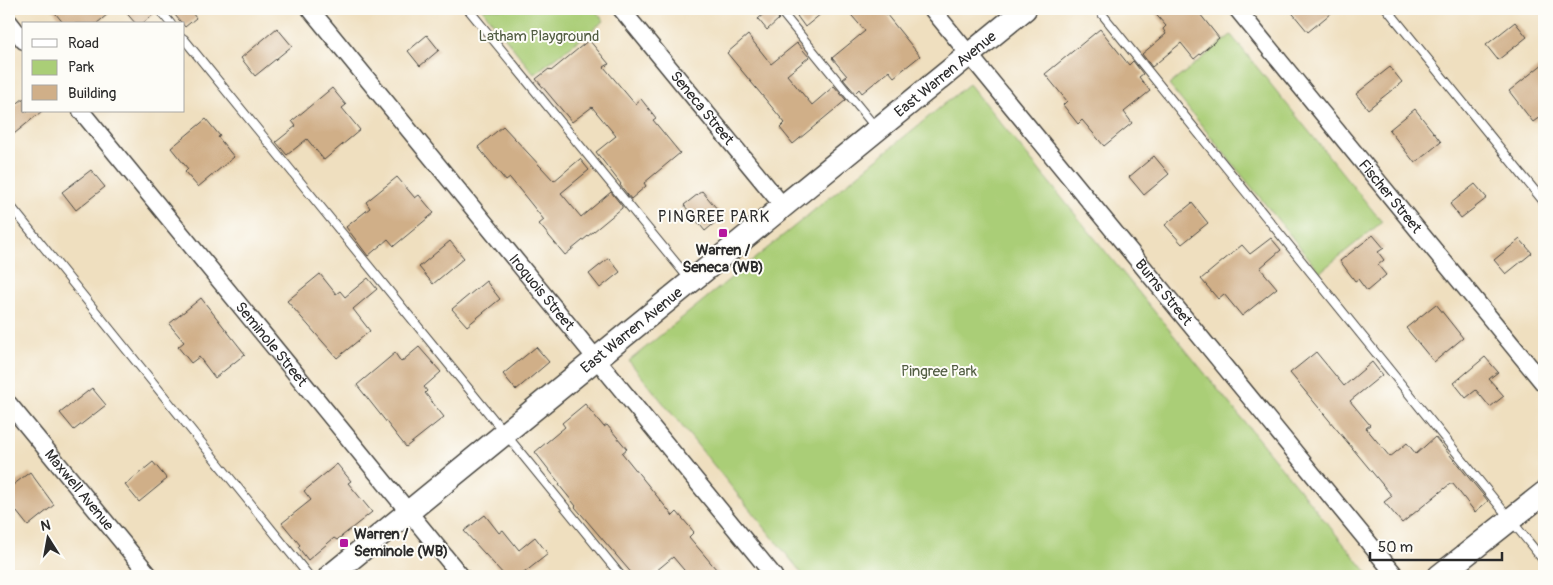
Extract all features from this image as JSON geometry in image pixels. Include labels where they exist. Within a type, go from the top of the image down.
[{"type":"main road","name":"East Warren Avenue","points":[[330,576],[1025,9]]},
{"type":"main road","points":[[1439,576],[1544,493]]},
{"type":"street","name":"Iroquois Street","points":[[310,9],[774,576]]},
{"type":"street","name":"Seneca Street","points":[[621,9],[783,206]]},
{"type":"street","name":"Burns Street","points":[[932,9],[1396,576]]},
{"type":"street","name":"Fischer Street","points":[[1237,9],[1544,384]]},
{"type":"street","points":[[9,22],[22,38]]},
{"type":"street","name":"Seminole Street","points":[[82,112],[462,576]]},
{"type":"street","name":"Maxwell Avenue","points":[[9,404],[150,576]]},
{"type":"lane","points":[[159,9],[169,22]]},
{"type":"lane","points":[[468,9],[691,281]]},
{"type":"lane","points":[[779,9],[877,129]]},
{"type":"lane","points":[[1098,9],[1544,560]]},
{"type":"lane","points":[[1387,9],[1544,202]]},
{"type":"lane","points":[[185,40],[621,576]]},
{"type":"lane","points":[[9,204],[309,576]]},
{"type":"green space","name":"Latham Playground","points":[[482,9],[594,9],[604,21],[534,74]]},
{"type":"green space","points":[[1231,35],[1382,222],[1320,272],[1169,85]]},
{"type":"green space","name":"Pingree Park","points":[[969,84],[1370,576],[804,576],[629,361]]},
{"type":"building","points":[[52,9],[114,9],[98,22],[62,22]]},
{"type":"building","points":[[123,9],[154,9],[155,13],[144,22],[134,22]]},
{"type":"building","points":[[183,9],[189,9],[196,18],[185,27],[185,22],[181,22],[175,15]]},
{"type":"building","points":[[769,9],[779,19],[767,30],[758,19]]},
{"type":"building","points":[[806,9],[827,9],[805,27],[797,16]]},
{"type":"building","points":[[846,9],[882,9],[920,56],[894,77],[889,71],[862,93],[859,89],[855,93],[843,79],[847,76],[832,58],[865,31]]},
{"type":"building","points":[[1151,9],[1196,9],[1219,38],[1194,59],[1181,43],[1152,67],[1142,54],[1166,34],[1163,29],[1166,26]]},
{"type":"building","points":[[1289,9],[1336,9],[1308,32]]},
{"type":"building","points":[[1515,22],[1527,37],[1498,60],[1486,45]]},
{"type":"building","points":[[277,28],[292,46],[255,76],[241,58]]},
{"type":"building","points":[[1100,29],[1129,65],[1133,61],[1143,74],[1139,77],[1150,91],[1124,112],[1132,123],[1104,146],[1082,120],[1078,124],[1063,105],[1067,101],[1045,74]]},
{"type":"building","points":[[427,35],[439,50],[420,66],[408,51]]},
{"type":"building","points":[[748,35],[771,64],[797,43],[809,57],[787,75],[812,105],[834,86],[846,100],[793,144],[780,128],[785,123],[727,53]]},
{"type":"building","points":[[589,40],[609,64],[604,67],[635,104],[641,99],[656,118],[653,120],[680,153],[644,183],[646,186],[631,199],[596,152],[616,136],[592,107],[572,122],[536,79],[549,69],[551,71]]},
{"type":"building","points":[[1544,63],[1544,114],[1533,122],[1509,91]]},
{"type":"building","points":[[1390,67],[1402,82],[1368,109],[1356,94]]},
{"type":"building","points":[[332,88],[346,105],[342,108],[360,130],[324,160],[307,139],[287,155],[276,142],[296,126],[292,121]]},
{"type":"building","points":[[22,100],[22,112],[41,112],[9,138],[9,110]]},
{"type":"building","points":[[1415,109],[1441,142],[1415,163],[1389,130]]},
{"type":"building","points":[[206,119],[234,157],[198,187],[185,172],[188,169],[171,148]]},
{"type":"building","points":[[503,126],[554,181],[580,159],[589,170],[561,193],[581,217],[611,192],[622,208],[565,255],[539,224],[544,220],[528,200],[510,178],[506,181],[478,147]]},
{"type":"building","points":[[1154,156],[1169,174],[1144,195],[1129,177]]},
{"type":"building","points":[[91,170],[105,187],[76,210],[62,192]]},
{"type":"building","points":[[397,177],[415,198],[419,195],[434,213],[394,246],[388,239],[368,256],[346,227],[370,208],[366,202]]},
{"type":"building","points":[[1475,184],[1487,198],[1461,218],[1450,204]]},
{"type":"building","points":[[702,191],[723,216],[705,231],[684,205]]},
{"type":"building","points":[[1192,203],[1208,223],[1182,244],[1165,225]]},
{"type":"building","points":[[1373,235],[1384,248],[1378,252],[1384,260],[1378,265],[1386,275],[1367,291],[1358,279],[1355,281],[1340,261]]},
{"type":"building","points":[[1271,238],[1281,250],[1260,268],[1277,288],[1242,316],[1224,294],[1218,299],[1201,279],[1242,245],[1250,254]]},
{"type":"building","points":[[1520,239],[1532,253],[1506,274],[1494,260]]},
{"type":"building","points":[[450,241],[464,258],[433,284],[419,267]]},
{"type":"building","points":[[609,258],[620,272],[600,288],[589,274]]},
{"type":"building","points":[[320,274],[336,294],[340,291],[345,297],[368,278],[377,289],[353,309],[370,331],[337,358],[287,301]]},
{"type":"building","points":[[486,281],[500,299],[467,326],[452,309]]},
{"type":"building","points":[[201,298],[245,354],[215,378],[199,357],[191,363],[178,347],[184,342],[169,324]]},
{"type":"building","points":[[1436,304],[1463,338],[1434,362],[1406,328]]},
{"type":"building","points":[[419,347],[441,372],[424,387],[427,391],[425,393],[444,417],[406,447],[357,385],[395,353],[401,362]]},
{"type":"building","points":[[536,347],[549,362],[516,390],[503,374]]},
{"type":"building","points":[[1316,352],[1344,386],[1372,362],[1382,375],[1350,401],[1370,425],[1366,428],[1390,457],[1407,443],[1416,454],[1435,437],[1488,501],[1475,512],[1453,484],[1450,484],[1402,523],[1384,502],[1392,496],[1290,373]]},
{"type":"building","points":[[1485,357],[1498,372],[1489,379],[1504,396],[1490,407],[1476,390],[1466,398],[1454,383]]},
{"type":"building","points":[[92,388],[106,405],[74,430],[60,413]]},
{"type":"building","points":[[585,404],[604,427],[607,425],[627,449],[622,453],[673,516],[677,512],[694,532],[689,537],[722,576],[689,576],[673,557],[650,576],[634,576],[575,507],[535,452],[565,427],[562,423]]},
{"type":"building","points":[[153,462],[167,479],[139,502],[125,485]]},
{"type":"building","points":[[337,464],[351,481],[348,483],[372,512],[337,540],[334,538],[308,560],[298,547],[300,545],[282,523],[311,500],[304,491]]},
{"type":"building","points":[[30,472],[54,505],[28,526],[9,502],[9,488]]},
{"type":"building","points":[[485,515],[499,533],[503,530],[519,550],[535,537],[548,554],[520,576],[505,576],[464,531]]},
{"type":"place","name":"Warren / Seneca (WB)","points":[[723,233]]},
{"type":"place","name":"Warren / Seminole (WB)","points":[[344,543]]},
{"type":"district","name":"PINGREE PARK","points":[[714,216]]}]
